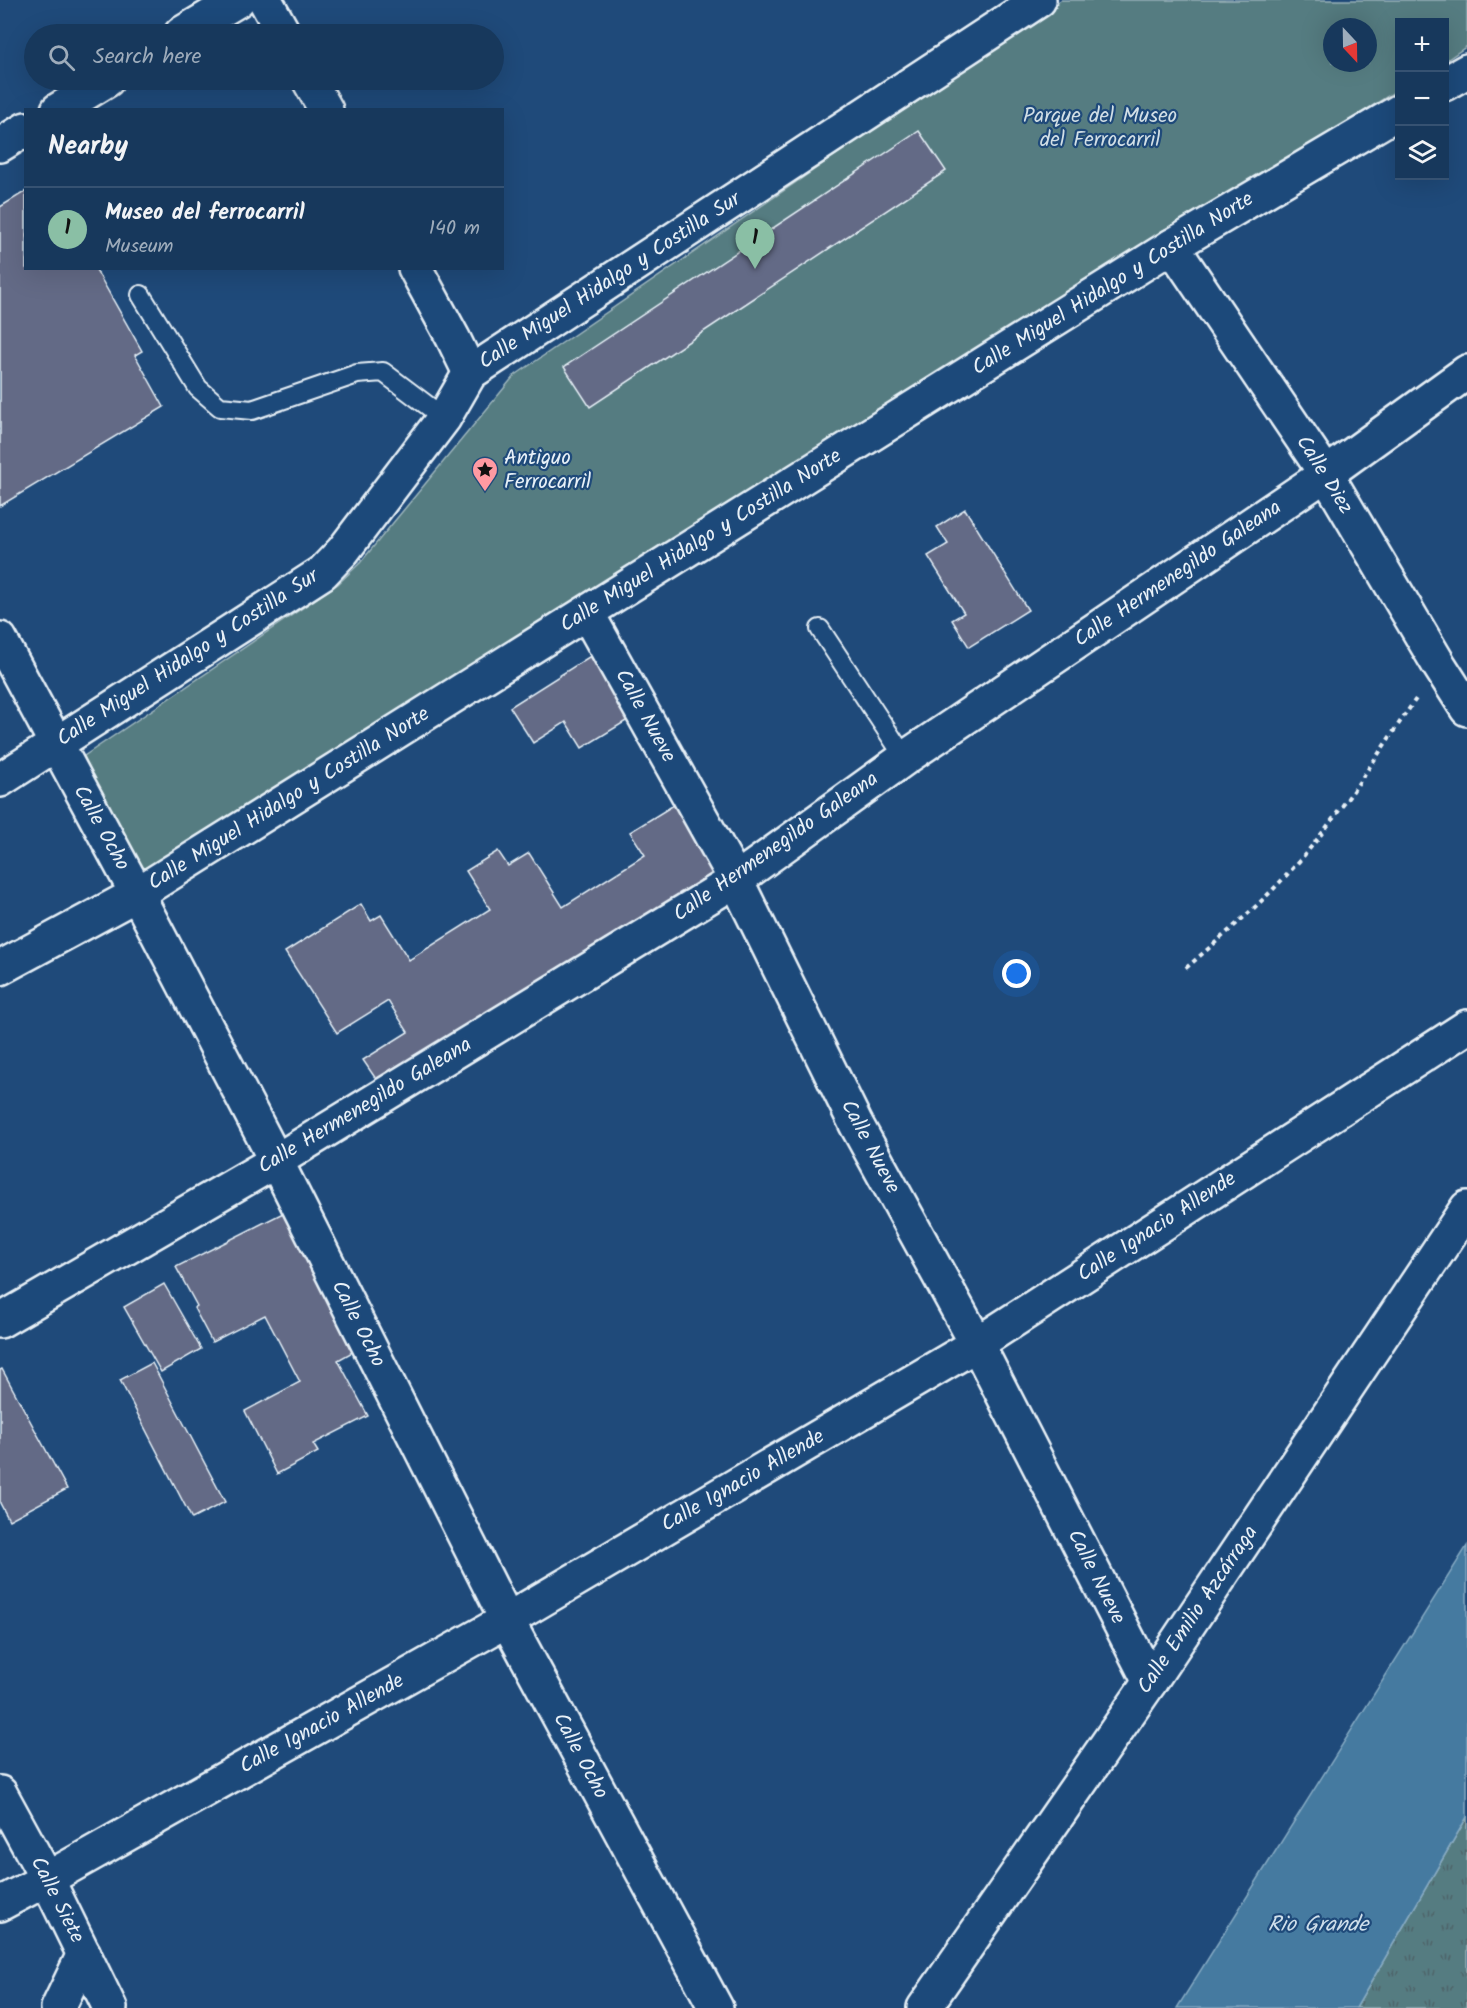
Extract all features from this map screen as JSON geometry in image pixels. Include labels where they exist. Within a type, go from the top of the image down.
[{"type":"street","points":[[198,24],[238,0]]},
{"type":"street","points":[[265,0],[278,24]]},
{"type":"street","name":"Calle Miguel Hidalgo y Costilla Sur","points":[[0,780],[322,573],[343,551],[444,418],[470,373],[1019,5]]},
{"type":"street","points":[[1449,81],[1467,71]]},
{"type":"street","points":[[61,108],[91,90]]},
{"type":"street","points":[[315,90],[325,108]]},
{"type":"street","name":"Calle Miguel Hidalgo y Costilla Norte","points":[[0,968],[137,894],[1172,246],[1395,114]]},
{"type":"street","points":[[0,145],[24,130]]},
{"type":"street","name":"Calle Diez","points":[[1172,246],[1326,474],[1467,709]]},
{"type":"street","points":[[416,270],[470,373]]},
{"type":"street","name":"Calle Hermenegildo Galeana","points":[[0,1321],[276,1161],[736,880],[905,758],[1326,474],[1467,372]]},
{"type":"street","name":"Calle Nueve","points":[[587,613],[736,880],[856,1124],[977,1344],[1150,1682]]},
{"type":"street","name":"Calle Ocho","points":[[0,639],[137,894],[276,1161],[507,1620],[716,2008]]},
{"type":"street","name":"Calle Ignacio Allende","points":[[0,1904],[507,1620],[977,1344],[1467,1027]]},
{"type":"street","name":"Calle Emilio Azcárraga","points":[[924,2008],[1150,1682],[1467,1208]]},
{"type":"street","name":"Calle Siete","points":[[0,1793],[47,1879],[110,2008]]},
{"type":"street","points":[[58,2008],[84,1954]]},
{"type":"lane","points":[[141,295],[198,388],[220,407],[252,410],[357,374],[382,372],[444,418]]},
{"type":"lane","points":[[820,629],[905,758]]},
{"type":"path","points":[[1186,968],[1282,880],[1319,836],[1439,665]]},
{"type":"green space","name":"Parque del Museo del Ferrocarril","points":[[1061,0],[1467,0],[1467,46],[1449,58],[1449,18],[1395,18],[1395,92],[139,889],[84,756],[338,584],[360,563],[514,376]]},
{"type":"green space","points":[[1467,1817],[1467,2008],[1356,2008]]},
{"type":"water","name":"Rio Grande","points":[[1467,1546],[1467,1817],[1356,2008],[1177,2008]]},
{"type":"building","points":[[919,131],[946,171],[590,407],[564,367]]},
{"type":"building","points":[[24,192],[24,270],[96,270],[142,351],[135,355],[164,407],[0,506],[0,207]]},
{"type":"building","points":[[965,509],[1028,610],[969,647],[952,620],[964,613],[928,556],[948,544],[937,527]]},
{"type":"building","points":[[592,655],[631,718],[582,748],[566,722],[533,743],[510,707]]},
{"type":"building","points":[[677,803],[720,870],[380,1085],[363,1060],[408,1032],[388,1001],[337,1033],[285,952],[361,904],[371,921],[381,915],[409,960],[490,909],[466,871],[498,851],[508,866],[529,853],[563,907],[645,855],[630,832]]},
{"type":"building","points":[[287,1211],[358,1349],[338,1360],[368,1416],[313,1444],[318,1452],[277,1474],[245,1411],[300,1382],[265,1315],[212,1342],[194,1308],[197,1306],[176,1267]]},
{"type":"building","points":[[164,1284],[201,1349],[161,1372],[124,1307]]},
{"type":"building","points":[[152,1363],[225,1502],[192,1519],[120,1380]]},
{"type":"building","points":[[2,1369],[67,1489],[9,1520],[0,1503],[0,1370]]},
{"type":"place","name":"Museo del ferrocarril","points":[[755,269]]},
{"type":"place","name":"Antiguo Ferrocarril","points":[[485,493]]}]
